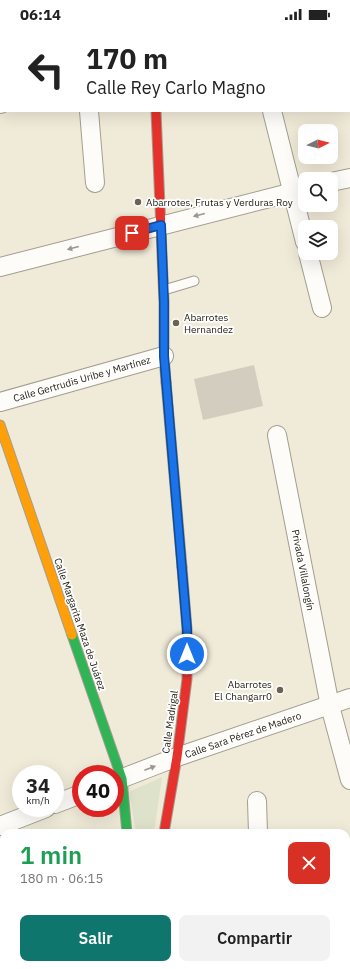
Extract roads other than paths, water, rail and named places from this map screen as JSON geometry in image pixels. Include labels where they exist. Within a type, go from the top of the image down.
[{"type":"street","points":[[89,112],[95,183]]},
{"type":"street","name":"Calle Madrigal","points":[[156,112],[164,290],[164,356],[187,629],[187,679],[177,757],[165,829]]},
{"type":"street","points":[[0,267],[298,190],[272,112]]},
{"type":"street","points":[[338,181],[350,178]]},
{"type":"street","points":[[310,260],[322,308]]},
{"type":"street","name":"Calle Gertrudis Uribe y Martínez","points":[[0,402],[164,356]]},
{"type":"street","name":"Calle Margarita Maza de Juárez","points":[[0,425],[114,765]]},
{"type":"street","name":"Privada Villalongín","points":[[277,434],[330,706],[350,780]]},
{"type":"street","name":"Calle Sara Pérez de Madero","points":[[124,778],[177,757],[350,698]]},
{"type":"street","points":[[257,801],[258,829]]},
{"type":"street","name":"Calle Margarita Maza de Juárez","points":[[124,809],[127,829]]},
{"type":"street","points":[[0,826],[23,817]]},
{"type":"lane","points":[[164,290],[194,281]]},
{"type":"place","name":"Abarrotes, Frutas y Verduras Roy","points":[[138,202]]},
{"type":"place","name":"Abarrotes Hernandez","points":[[176,323]]},
{"type":"place","name":"Abarrotes El Changarr0","points":[[280,690]]}]
